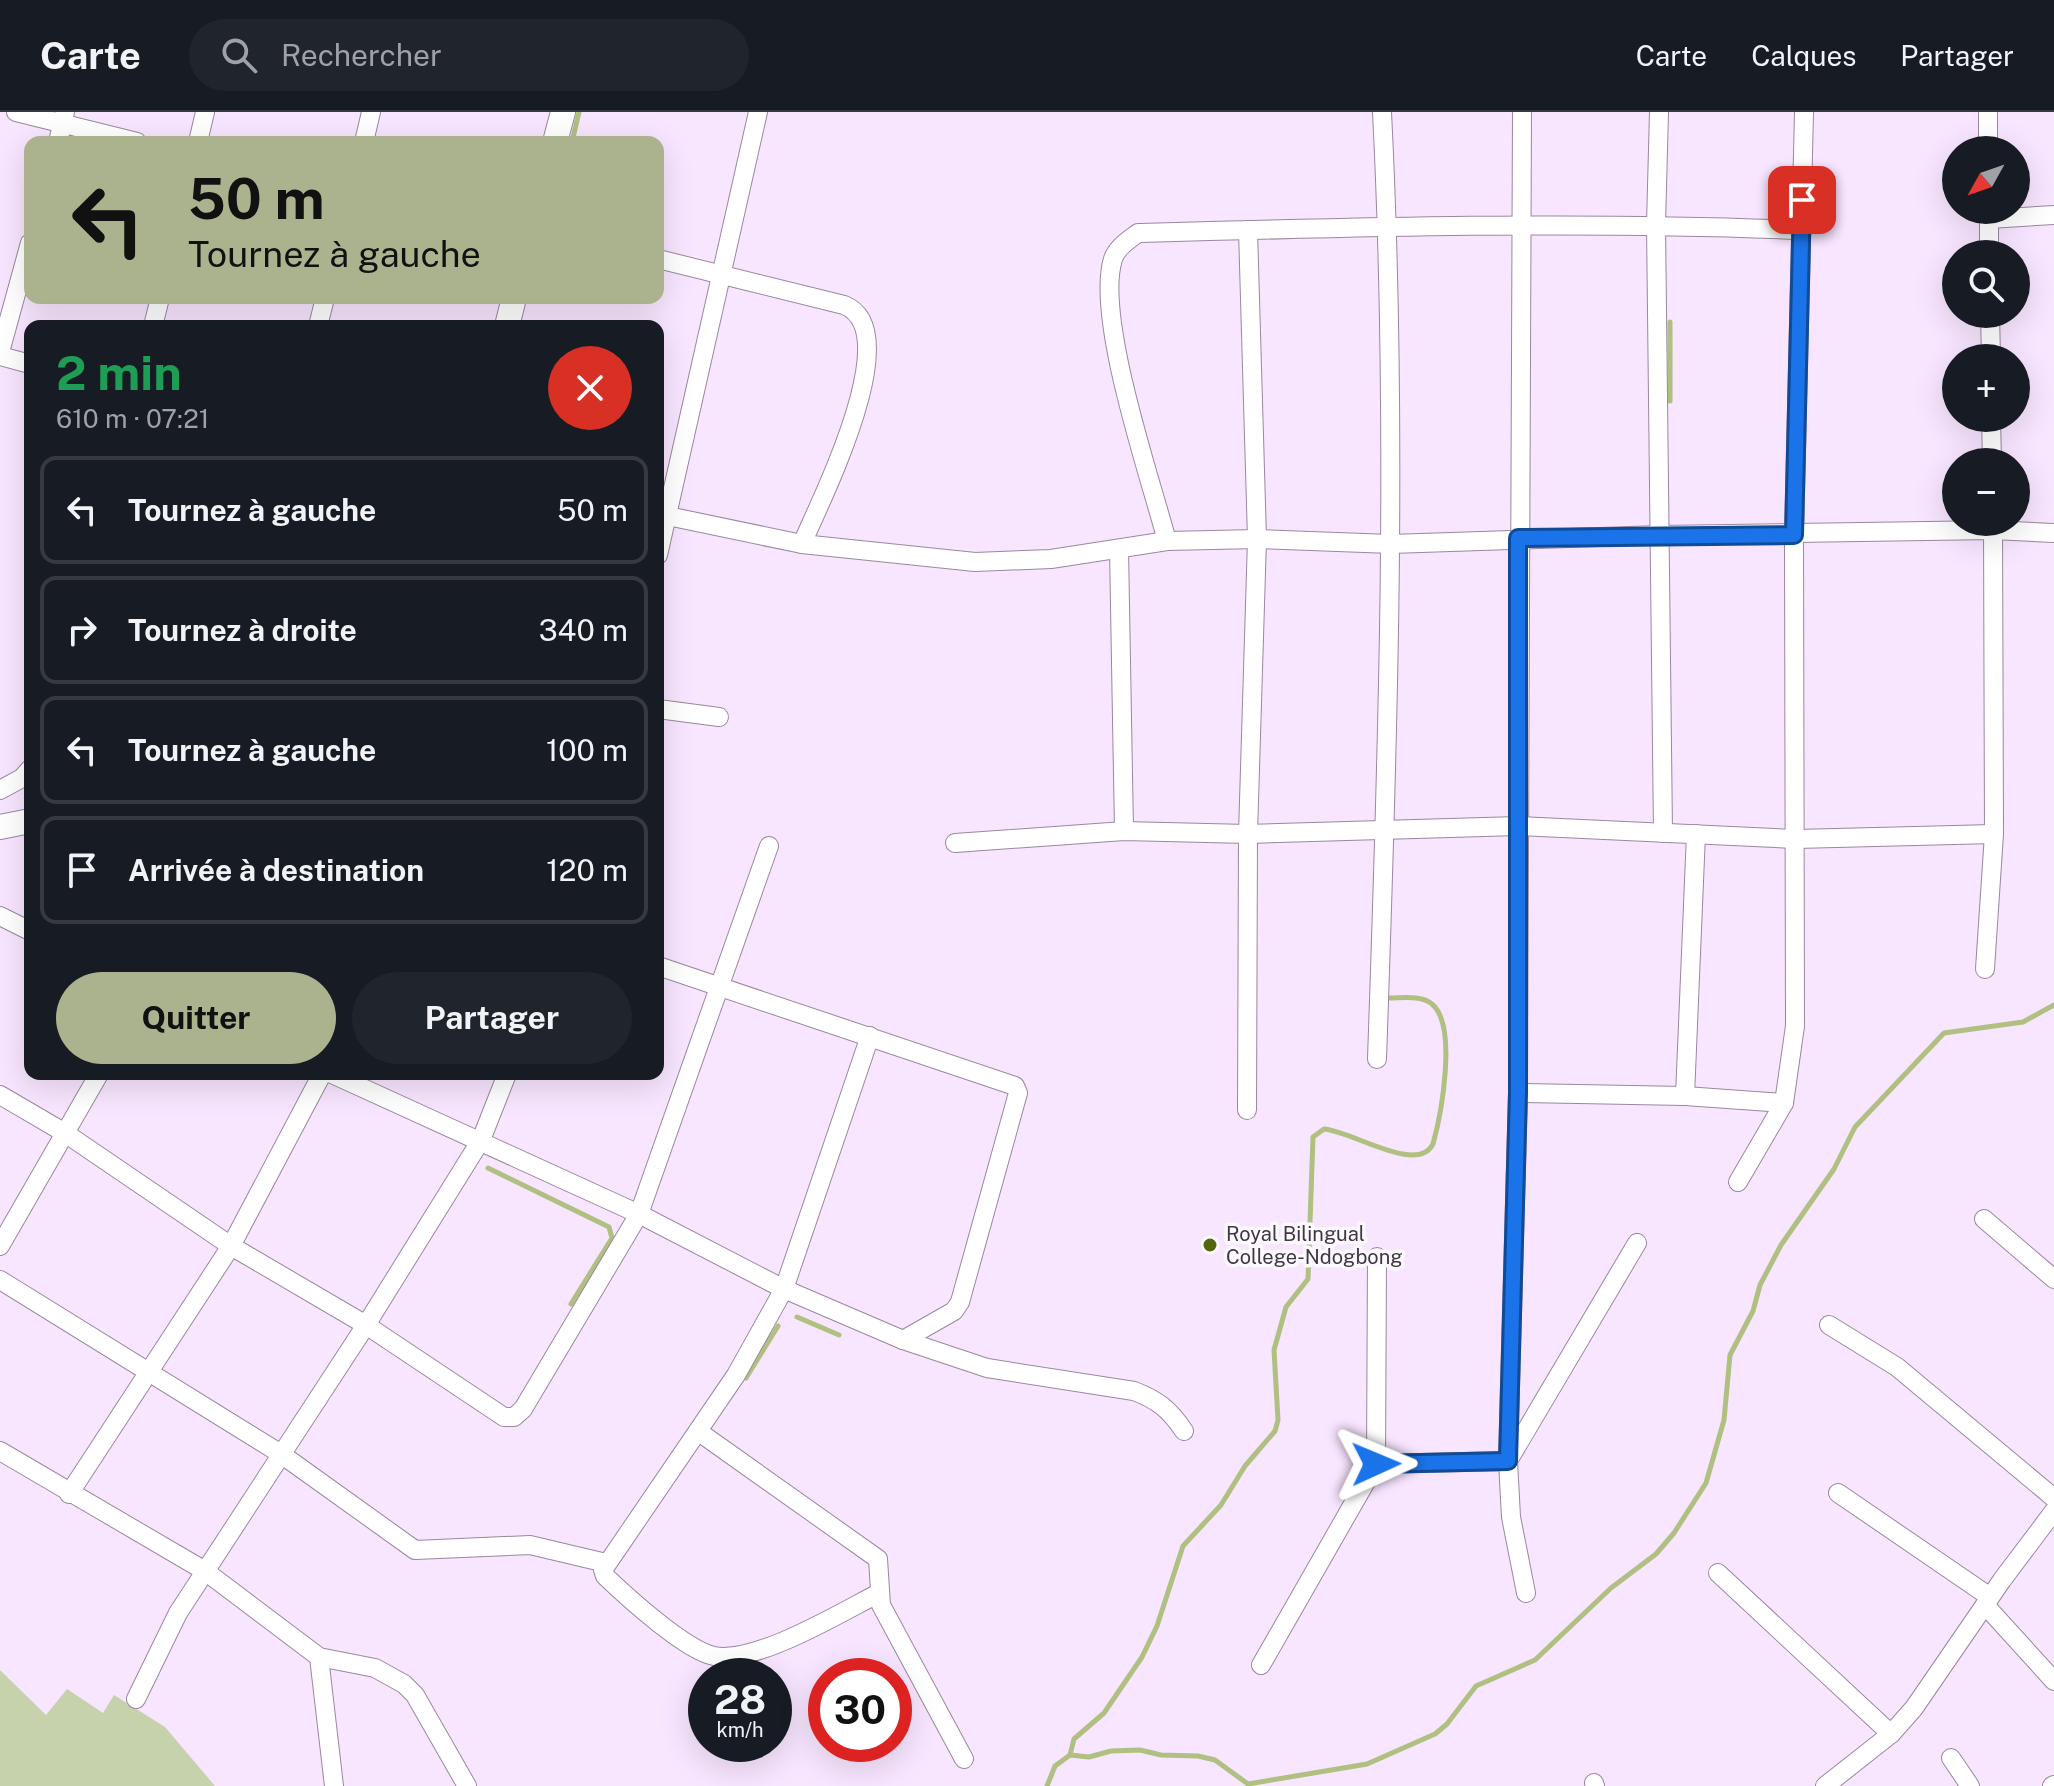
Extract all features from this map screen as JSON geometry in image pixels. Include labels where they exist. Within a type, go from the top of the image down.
[{"type":"main road","points":[[557,136],[563,112]]},
{"type":"main road","points":[[0,827],[24,822]]},
{"type":"street","points":[[16,112],[109,136]]},
{"type":"street","points":[[199,136],[205,112]]},
{"type":"street","points":[[365,136],[371,112]]},
{"type":"street","points":[[664,511],[724,273],[758,112]]},
{"type":"street","points":[[1377,1059],[1391,544],[1387,226],[1382,112]]},
{"type":"street","points":[[1522,112],[1518,1093],[1508,1461],[1511,1517],[1526,1593]]},
{"type":"street","points":[[1659,112],[1656,224],[1663,833]]},
{"type":"street","points":[[1738,1182],[1784,1103],[1795,1026],[1794,535],[1804,112]]},
{"type":"street","points":[[1988,112],[1988,136]]},
{"type":"street","points":[[2030,215],[2054,215]]},
{"type":"street","points":[[1167,541],[1114,338],[1109,297],[1113,258],[1122,245],[1138,233],[1387,226],[1656,224],[1801,230]]},
{"type":"street","points":[[1247,1110],[1248,834],[1257,539],[1248,230]]},
{"type":"street","points":[[664,260],[854,308],[866,329],[864,376],[855,419],[802,544]]},
{"type":"street","points":[[24,265],[0,354],[24,362]]},
{"type":"street","points":[[664,515],[802,544],[975,562],[1051,559],[1167,541],[1257,539],[1391,544],[1518,538],[1794,535],[1942,528]]},
{"type":"street","points":[[2030,530],[2054,533]]},
{"type":"street","points":[[1985,969],[1994,834],[1993,536]]},
{"type":"street","points":[[1119,549],[1124,831]]},
{"type":"street","points":[[664,710],[719,717]]},
{"type":"street","points":[[0,790],[24,776]]},
{"type":"street","points":[[955,843],[1124,831],[1248,834],[1518,826],[1796,839],[1994,834]]},
{"type":"street","points":[[1685,1096],[1696,834]]},
{"type":"street","points":[[0,1095],[65,1133],[231,1246],[366,1325],[504,1417],[514,1417],[523,1409],[639,1214],[769,846]]},
{"type":"street","points":[[0,916],[24,928]]},
{"type":"street","points":[[664,968],[1009,1081],[1018,1093],[960,1302],[954,1311],[903,1340]]},
{"type":"street","points":[[870,1036],[784,1289],[736,1375],[699,1432],[606,1563],[605,1576],[631,1601],[704,1653],[720,1656],[776,1644],[879,1593]]},
{"type":"street","points":[[0,1246],[96,1080]]},
{"type":"street","points":[[69,1494],[231,1246],[319,1080]]},
{"type":"street","points":[[346,1080],[639,1214],[784,1289],[903,1340],[966,1364],[1134,1391],[1156,1399],[1184,1431]]},
{"type":"street","points":[[136,1699],[171,1626],[366,1325],[481,1140],[505,1080]]},
{"type":"street","points":[[1518,1093],[1685,1096],[1784,1103]]},
{"type":"street","points":[[1984,1219],[2054,1279]]},
{"type":"street","points":[[1508,1461],[1637,1243]]},
{"type":"street","points":[[1261,1665],[1376,1464],[1377,1257]]},
{"type":"street","points":[[0,1280],[147,1374],[281,1454],[415,1550],[530,1545],[606,1563]]},
{"type":"street","points":[[1829,1325],[1897,1367],[2054,1498]]},
{"type":"street","points":[[699,1432],[873,1553],[881,1565],[879,1593],[890,1624],[964,1759]]},
{"type":"street","points":[[0,1451],[205,1571],[319,1657],[375,1668],[404,1684],[415,1695],[467,1786]]},
{"type":"street","points":[[1376,1464],[1508,1461]]},
{"type":"street","points":[[1838,1493],[1987,1601],[2054,1681]]},
{"type":"street","points":[[1825,1786],[1891,1734],[1914,1708],[1987,1601],[2054,1511]]},
{"type":"street","points":[[1718,1573],[1891,1734]]},
{"type":"street","points":[[319,1657],[334,1786]]},
{"type":"street","points":[[1951,1758],[1970,1786]]},
{"type":"green space","points":[[0,1670],[46,1715],[67,1689],[103,1713],[114,1695],[165,1727],[215,1786],[0,1786]]},
{"type":"waterway","points":[[573,136],[579,112]]},
{"type":"waterway","points":[[1670,322],[1670,401]]},
{"type":"waterway","points":[[1070,1755],[1074,1739],[1104,1713],[1142,1657],[1157,1626],[1183,1546],[1221,1505],[1245,1466],[1275,1431],[1278,1420],[1274,1350],[1286,1307],[1308,1279],[1313,1137],[1324,1129],[1336,1131],[1383,1149],[1414,1155],[1425,1152],[1433,1144],[1445,1071],[1446,1050],[1440,1015],[1432,1004],[1423,999],[1390,998]]},
{"type":"waterway","points":[[1047,1786],[1055,1766],[1070,1755],[1089,1757],[1111,1751],[1140,1750],[1215,1760],[1248,1784],[1367,1764],[1435,1734],[1447,1724],[1476,1686],[1535,1660],[1611,1588],[1656,1554],[1674,1533],[1706,1483],[1724,1420],[1730,1355],[1781,1245],[1834,1169],[1855,1127],[1944,1033],[2023,1022],[2054,1005]]},
{"type":"waterway","points":[[488,1168],[609,1227],[612,1238],[571,1304]]},
{"type":"waterway","points":[[797,1317],[839,1335]]},
{"type":"waterway","points":[[746,1378],[778,1326]]},
{"type":"place","name":"Royal Bilingual College-Ndogbong","points":[[1210,1245]]},
{"type":"route","points":[[1376,1464],[1508,1461],[1518,1093],[1518,538],[1794,535],[1802,200]]}]
